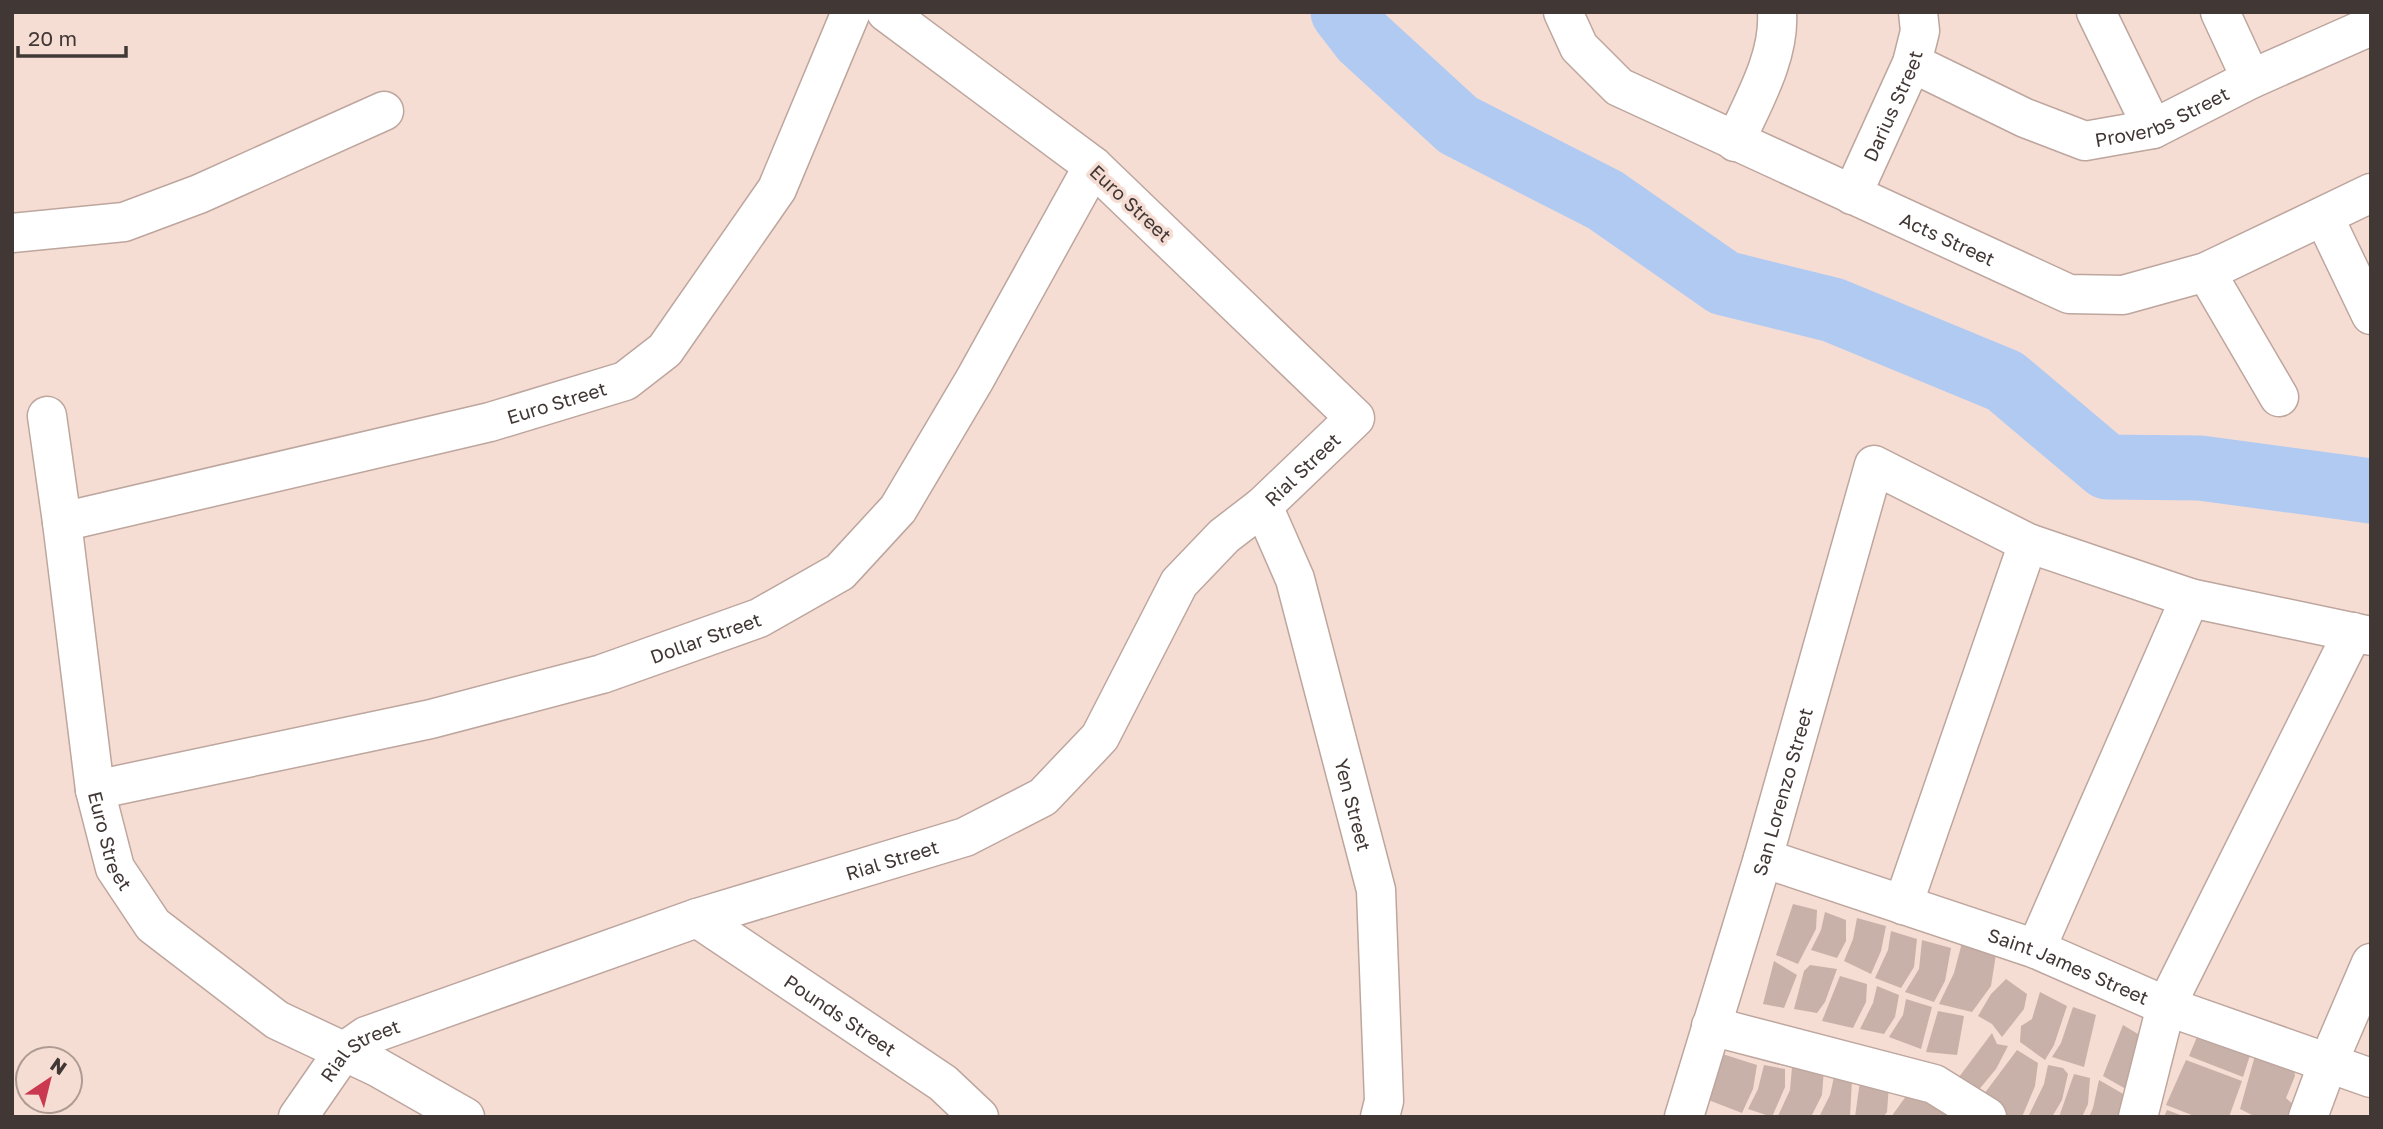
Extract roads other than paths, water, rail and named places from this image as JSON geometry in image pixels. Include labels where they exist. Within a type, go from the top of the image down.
[{"type":"street","name":"Euro Street","points":[[62,522],[489,422],[625,381],[665,350],[777,189],[851,12]]},
{"type":"street","name":"Euro Street","points":[[886,12],[1093,166],[1355,418]]},
{"type":"street","name":"Acts Street","points":[[1563,12],[1579,47],[1619,87],[2069,294],[2123,295],[2206,272],[2371,193]]},
{"type":"street","points":[[1735,142],[1765,74],[1778,28],[1777,12]]},
{"type":"street","name":"Darius Street","points":[[1852,195],[1912,63],[1920,31],[1918,12]]},
{"type":"street","points":[[2095,12],[2153,129]]},
{"type":"street","points":[[2220,12],[2251,79]]},
{"type":"street","name":"Proverbs Street","points":[[1912,63],[2025,118],[2085,142],[2153,129],[2251,79],[2371,26]]},
{"type":"street","points":[[12,233],[124,222],[199,194],[384,111]]},
{"type":"street","name":"Dollar Street","points":[[94,790],[431,719],[602,674],[759,618],[840,572],[898,509],[975,379],[1093,166]]},
{"type":"street","points":[[2323,217],[2371,315]]},
{"type":"street","points":[[2206,272],[2279,397]]},
{"type":"street","name":"Euro Street","points":[[47,416],[94,790],[115,868],[153,925],[277,1020],[377,1067],[465,1117]]},
{"type":"street","name":"Rial Street","points":[[298,1117],[343,1052],[366,1036],[696,918],[965,837],[1043,797],[1100,737],[1179,583],[1224,536],[1263,506],[1355,418]]},
{"type":"street","name":"San Lorenzo Street","points":[[1684,1117],[1763,858],[1874,465],[2028,543]]},
{"type":"street","name":"Yen Street","points":[[1263,506],[1295,579],[1376,890],[1384,1101],[1380,1117]]},
{"type":"street","points":[[1903,905],[2028,543],[2190,598],[2362,634],[2166,1006],[2138,1117]]},
{"type":"street","points":[[2036,949],[2190,598]]},
{"type":"street","name":"Saint James Street","points":[[1763,858],[2036,949],[2166,1006],[2371,1078]]},
{"type":"street","name":"Pounds Street","points":[[696,918],[943,1083],[979,1117]]},
{"type":"street","points":[[2308,1117],[2371,963]]},
{"type":"street","points":[[1711,1026],[1934,1084],[1987,1117]]},
{"type":"waterway","points":[[1343,12],[1363,38],[1458,125],[1605,200],[1724,283],[1833,310],[2005,381],[2107,467],[2200,468],[2371,491]]}]
